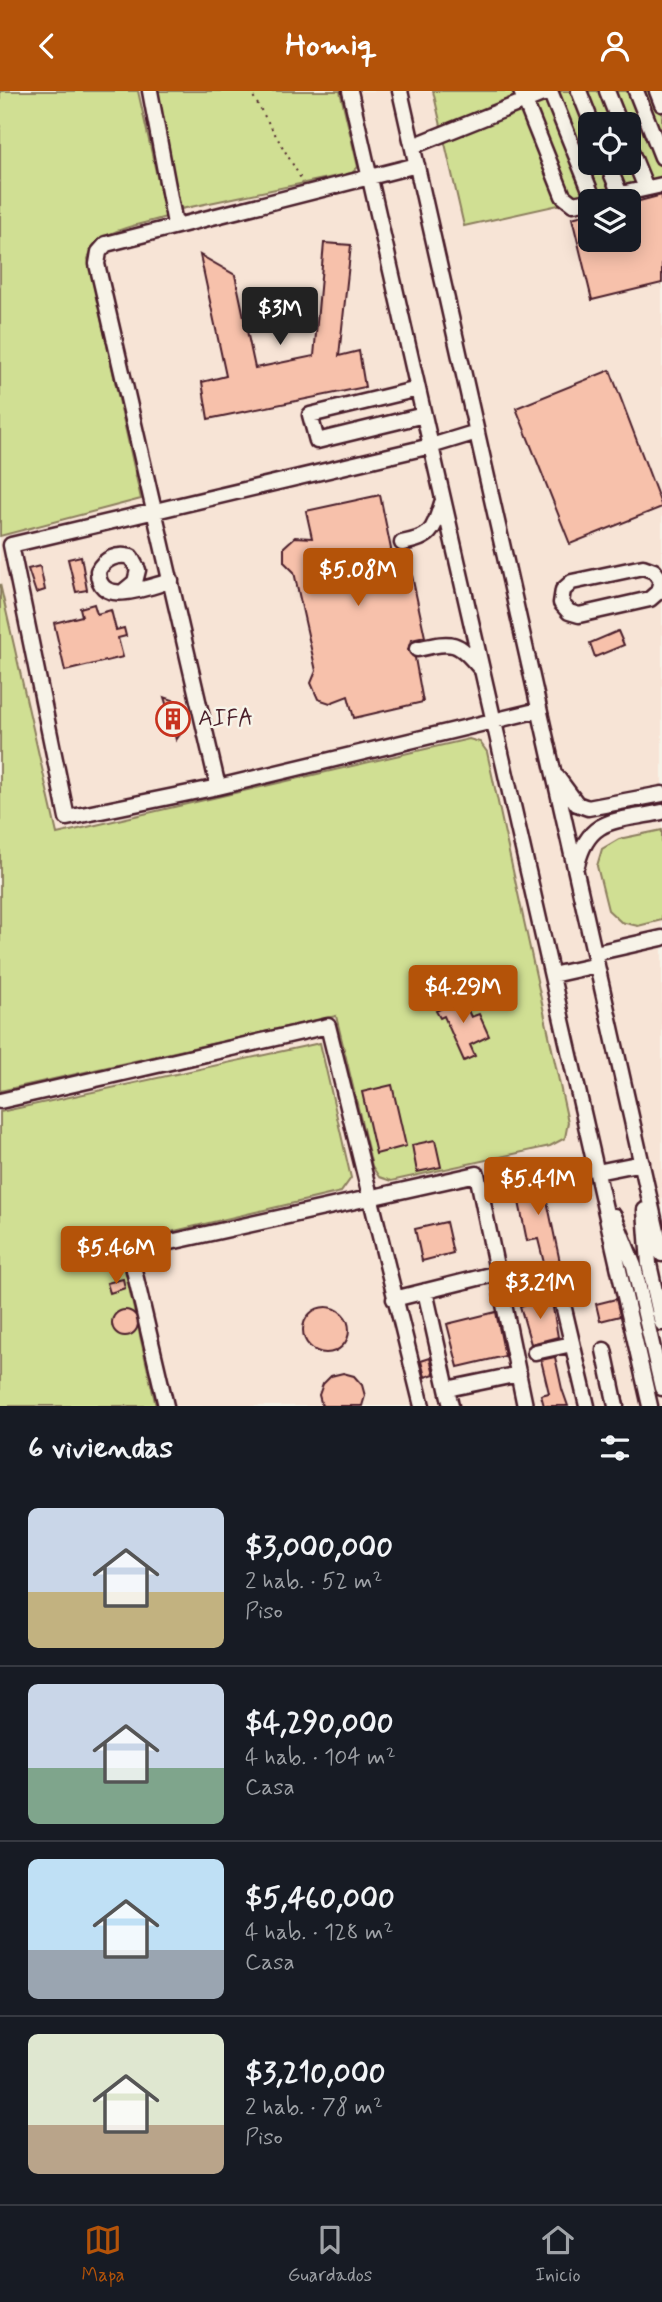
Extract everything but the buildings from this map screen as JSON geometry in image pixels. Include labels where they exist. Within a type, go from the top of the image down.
[{"type":"street","points":[[150,91],[175,224]]},
{"type":"street","points":[[350,91],[597,1172],[662,1388]]},
{"type":"street","points":[[400,91],[642,1163],[658,1251],[662,1323]]},
{"type":"street","points":[[413,146],[523,96],[550,91],[590,189]]},
{"type":"street","points":[[579,91],[587,112]]},
{"type":"street","points":[[607,91],[615,112]]},
{"type":"street","points":[[636,91],[662,157]]},
{"type":"street","points":[[657,91],[662,104]]},
{"type":"street","points":[[523,96],[563,195],[573,204],[578,203]]},
{"type":"street","points":[[218,787],[97,264],[99,252],[106,244],[175,224],[417,165]]},
{"type":"street","points":[[641,175],[646,188]]},
{"type":"street","points":[[641,189],[662,185]]},
{"type":"street","points":[[418,389],[310,415],[317,441],[424,415]]},
{"type":"street","points":[[385,397],[391,423]]},
{"type":"street","points":[[477,432],[431,446],[11,545],[67,818],[218,787],[540,710]]},
{"type":"street","points":[[401,543],[426,537],[434,528],[443,499]]},
{"type":"street","points":[[140,552],[105,561],[98,571],[98,582],[104,590],[124,591],[171,581]]},
{"type":"street","points":[[124,591],[138,576],[136,563],[125,555]]},
{"type":"street","points":[[643,567],[654,571],[661,580],[660,595],[579,615],[569,612],[561,603],[563,590],[572,582],[643,567]]},
{"type":"street","points":[[417,649],[451,642],[461,646],[482,671]]},
{"type":"street","points":[[554,774],[577,804],[588,809],[662,794]]},
{"type":"street","points":[[575,869],[582,842],[591,831],[604,825],[662,812]]},
{"type":"street","points":[[552,975],[662,938]]},
{"type":"street","points":[[645,942],[662,949]]},
{"type":"street","points":[[0,1101],[328,1026],[422,1406]]},
{"type":"street","points":[[597,1172],[642,1163]]},
{"type":"street","points":[[166,1406],[134,1270],[134,1257],[139,1249],[477,1174],[525,1406]]},
{"type":"street","points":[[623,1257],[658,1251]]},
{"type":"street","points":[[623,1257],[650,1406]]},
{"type":"street","points":[[394,1299],[498,1273]]},
{"type":"street","points":[[503,1298],[551,1289],[557,1291],[587,1406]]},
{"type":"street","points":[[425,1291],[451,1406]]},
{"type":"street","points":[[535,1352],[572,1344]]},
{"type":"street","points":[[604,1350],[616,1406]]},
{"type":"street","points":[[447,1389],[519,1374]]},
{"type":"path","points":[[250,91],[302,179],[306,193]]},
{"type":"shaded area","points":[[0,91],[662,91],[662,1406],[0,1406]]},
{"type":"green space","points":[[0,91],[138,91],[166,217],[109,234],[93,249],[88,259],[141,499],[0,536]]},
{"type":"green space","points":[[156,91],[340,91],[358,167],[352,173],[181,209]]},
{"type":"green space","points":[[433,91],[662,91],[662,182],[630,189],[578,189],[578,201],[464,226]]},
{"type":"green space","points":[[0,584],[57,834],[469,739],[480,742],[487,752],[568,1122],[565,1138],[550,1146],[391,1181],[379,1177],[372,1166],[336,1016],[0,1091]]},
{"type":"green space","points":[[662,830],[662,920],[638,926],[621,922],[608,910],[597,866],[602,849],[619,839]]},
{"type":"green space","points":[[320,1043],[351,1178],[341,1192],[132,1241],[123,1249],[123,1261],[156,1406],[0,1406],[0,1112]]},
{"type":"place","name":"AIFA","points":[[173,719]]}]
